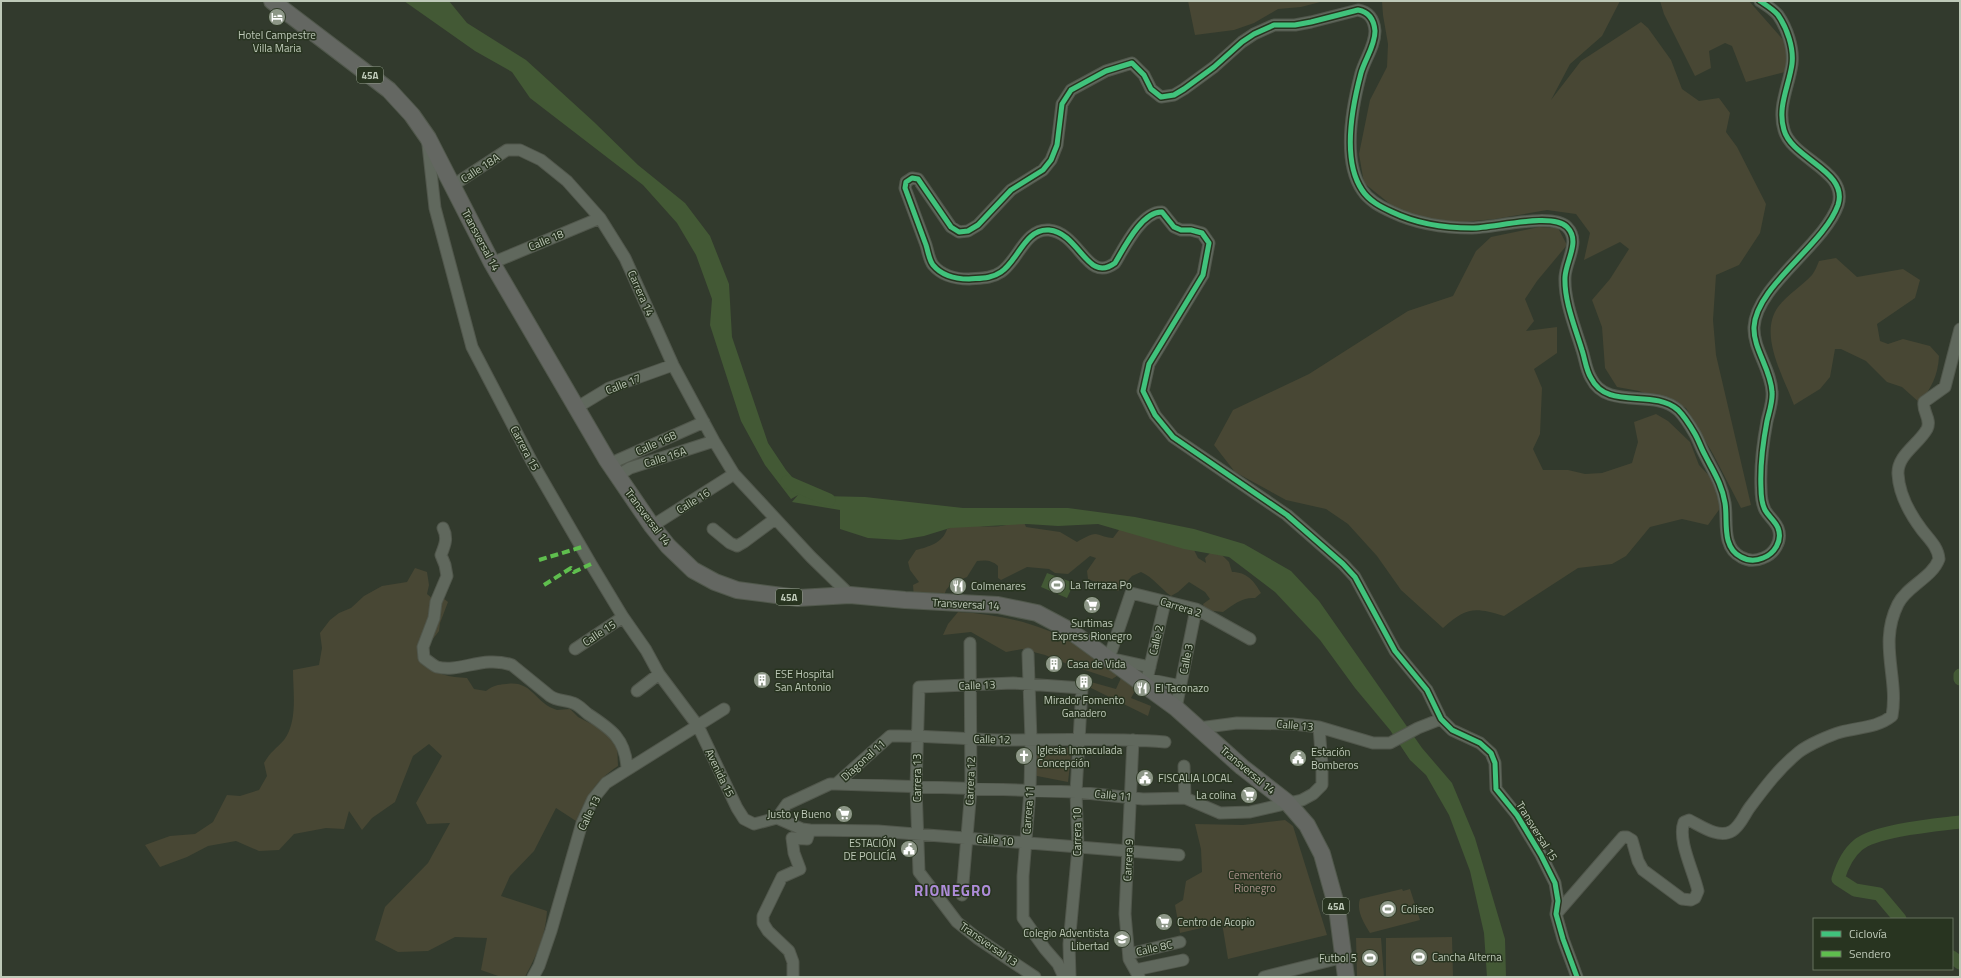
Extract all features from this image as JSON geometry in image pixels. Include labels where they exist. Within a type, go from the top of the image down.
[{"type":"highway","name":"Transversal 14","points":[[272,1],[389,90],[412,115],[428,138],[492,263],[613,470],[652,526],[668,546],[693,570],[715,582],[737,590],[798,598],[850,595],[905,600],[998,605],[1037,613],[1069,630],[1176,708],[1242,766],[1287,802],[1307,825],[1322,854],[1336,908],[1344,956]]},
{"type":"highway","name":"45A","points":[[1344,956],[1346,977]]},
{"type":"street","points":[[1441,719],[1427,690],[1395,651],[1355,577],[1343,564],[1287,515],[1173,437],[1155,415],[1143,392],[1150,364],[1203,275],[1209,243],[1202,233],[1191,230],[1181,230],[1174,226],[1162,212],[1152,213],[1140,224],[1115,263],[1109,267],[1101,269],[1096,268],[1089,262],[1073,242],[1062,235],[1050,230],[1038,231],[1032,235],[1010,264],[1001,272],[988,278],[952,277],[943,274],[933,264],[905,188],[906,182],[912,178],[918,179],[951,227],[959,232],[968,231],[978,225],[1011,190],[1043,170],[1051,160],[1056,145],[1058,121],[1062,104],[1071,90],[1106,71],[1132,63],[1144,75],[1151,89],[1162,97],[1174,95],[1204,74],[1242,42],[1274,25],[1295,25],[1358,10],[1366,12],[1372,19],[1374,31],[1371,46],[1361,71],[1350,143],[1353,171],[1362,190],[1371,201],[1390,212],[1408,219],[1443,227],[1476,228],[1533,220],[1559,222],[1570,229],[1573,240],[1565,275],[1568,300],[1590,377],[1598,389],[1606,395],[1657,400],[1677,409],[1695,434],[1707,459],[1718,477],[1725,502],[1726,536],[1733,550],[1741,557],[1755,561],[1770,555],[1777,545],[1780,536],[1778,526],[1765,510],[1761,489],[1765,435],[1773,393],[1755,336],[1754,324],[1759,308],[1771,290],[1820,234],[1837,207],[1839,199],[1839,192],[1831,177],[1801,154],[1785,135],[1782,117],[1784,97],[1792,62],[1791,44],[1778,14],[1760,1]]},
{"type":"street","name":"Carrera 15","points":[[428,138],[435,208],[472,347],[532,462],[623,617],[646,650],[659,674],[698,726]]},
{"type":"street","name":"Calle 18A","points":[[452,186],[507,150]]},
{"type":"street","name":"Carrera 14","points":[[507,150],[520,150],[541,160],[567,181],[600,218],[625,258],[673,366],[734,474],[775,519],[850,595]]},
{"type":"street","name":"Calle 18","points":[[492,263],[600,218]]},
{"type":"street","points":[[1556,914],[1623,837],[1627,837],[1632,840],[1638,861],[1643,870],[1682,898],[1691,900],[1695,898],[1698,890],[1681,829],[1684,822],[1689,820],[1715,833],[1723,834],[1732,831],[1741,822],[1764,788],[1800,751],[1840,732],[1884,722],[1892,716],[1894,705],[1888,649],[1890,625],[1898,603],[1932,570],[1939,559],[1935,547],[1909,510],[1902,495],[1898,473],[1900,461],[1923,436],[1928,427],[1929,422],[1924,402],[1945,387],[1960,330]]},
{"type":"street","name":"Calle 17","points":[[576,408],[610,388],[673,366]]},
{"type":"street","name":"Calle 16B","points":[[613,470],[704,422]]},
{"type":"street","name":"Calle 16A","points":[[613,470],[630,468],[714,441]]},
{"type":"street","name":"Calle 16","points":[[652,526],[734,474]]},
{"type":"street","points":[[713,529],[730,543],[737,546],[775,519]]},
{"type":"street","points":[[443,528],[446,535],[446,542],[441,555],[447,576],[436,602],[434,618],[423,647],[424,658],[436,667],[452,668],[487,661],[512,664],[554,699],[575,703],[608,727],[618,737],[624,750],[627,769]]},
{"type":"street","name":"Carrera 2","points":[[1109,658],[1131,593],[1196,609],[1250,638]]},
{"type":"street","name":"Calle 2","points":[[1165,602],[1147,679],[1181,686]]},
{"type":"street","name":"Calle 3","points":[[1176,708],[1196,609]]},
{"type":"street","name":"Calle 15","points":[[575,649],[623,617]]},
{"type":"street","name":"Carrera 12","points":[[962,894],[971,789],[972,739],[970,644]]},
{"type":"street","name":"Carrera 11","points":[[1028,654],[1031,740],[1030,791],[1023,918],[1045,949],[1058,964],[1064,977]]},
{"type":"street","points":[[1109,658],[1150,667]]},
{"type":"street","points":[[637,691],[659,674]]},
{"type":"street","name":"Calle 13","points":[[919,687],[1029,684],[1082,688]]},
{"type":"street","name":"Carrera 13","points":[[919,687],[916,787],[919,836],[919,869]]},
{"type":"street","name":"Carrera 10","points":[[1070,977],[1069,944],[1078,848],[1076,792],[1082,688]]},
{"type":"street","name":"Calle 13","points":[[533,977],[551,931],[560,895],[584,817],[593,799],[606,782],[724,709]]},
{"type":"street","name":"Calle 13","points":[[1199,728],[1215,725],[1261,723],[1293,724],[1319,727],[1373,743],[1390,743],[1418,728],[1441,719]]},
{"type":"street","name":"Transversal 15","points":[[1441,719],[1452,730],[1480,742],[1491,753],[1495,763],[1496,789],[1517,815],[1541,855],[1555,883],[1558,901],[1556,914],[1563,939],[1577,977]]},
{"type":"street","name":"Avenida 15","points":[[698,726],[722,779],[744,819],[754,824],[777,818]]},
{"type":"street","name":"Calle 11","points":[[836,784],[1076,792],[1143,798],[1185,798],[1220,813],[1250,812],[1287,802],[1302,800],[1313,794],[1322,785],[1319,727]]},
{"type":"street","name":"Calle 12","points":[[890,736],[1031,740],[1133,740],[1165,742]]},
{"type":"street","name":"Diagonal 11","points":[[836,784],[890,736]]},
{"type":"street","name":"Carrera 9","points":[[1133,740],[1125,914],[1128,954],[1137,974]]},
{"type":"street","points":[[1184,766],[1185,798]]},
{"type":"street","points":[[777,818],[787,804],[830,784],[836,784]]},
{"type":"street","name":"Calle 10","points":[[777,818],[802,829],[810,830],[843,830],[1026,842],[1078,848],[1179,856]]},
{"type":"street","points":[[793,977],[793,962],[789,951],[768,931],[763,923],[763,916],[782,877],[800,869],[794,853],[792,838],[807,840],[810,830]]},
{"type":"street","name":"Transversal 13","points":[[919,869],[921,876],[957,922],[977,938],[1035,977]]},
{"type":"street","name":"Calle 8C","points":[[1128,954],[1180,942]]},
{"type":"street","points":[[1264,977],[1344,956]]},
{"type":"street","points":[[1137,974],[1183,960]]},
{"type":"green space","points":[[1188,1],[1324,1],[1301,7],[1278,9],[1254,23],[1234,30],[1195,35]]},
{"type":"green space","points":[[1382,1],[1620,1],[1602,36],[1570,64],[1551,100],[1581,61],[1641,22],[1648,28],[1671,60],[1682,89],[1699,101],[1719,98],[1730,113],[1726,132],[1737,147],[1766,204],[1760,233],[1739,265],[1716,275],[1713,320],[1716,355],[1751,505],[1741,508],[1713,454],[1686,408],[1639,391],[1617,387],[1605,368],[1602,327],[1592,300],[1610,279],[1629,249],[1620,242],[1584,260],[1590,233],[1576,214],[1547,210],[1495,219],[1442,224],[1395,208],[1364,183],[1359,154],[1370,100],[1387,67],[1388,44]]},
{"type":"green space","points":[[1660,1],[1749,1],[1785,42],[1789,71],[1746,82],[1732,46],[1725,43],[1709,51],[1711,68],[1695,76],[1664,14]]},
{"type":"green space","points":[[1539,227],[1558,228],[1567,245],[1537,281],[1525,299],[1534,321],[1526,331],[1557,327],[1557,353],[1534,369],[1542,388],[1540,434],[1533,449],[1543,470],[1568,470],[1585,474],[1602,473],[1632,463],[1638,442],[1634,422],[1656,414],[1668,421],[1690,442],[1699,465],[1716,483],[1721,507],[1708,525],[1682,519],[1650,527],[1626,556],[1612,564],[1578,568],[1504,616],[1485,611],[1471,611],[1458,616],[1443,628],[1401,590],[1377,556],[1348,524],[1326,509],[1286,500],[1235,472],[1214,445],[1233,410],[1309,374],[1408,311],[1453,296],[1476,251],[1491,237]]},
{"type":"green space","points":[[1836,258],[1857,277],[1903,269],[1920,280],[1915,298],[1877,324],[1880,341],[1888,344],[1903,339],[1930,346],[1939,356],[1937,370],[1933,381],[1920,403],[1902,387],[1887,382],[1866,361],[1841,349],[1835,349],[1830,377],[1820,389],[1794,405],[1775,356],[1771,330],[1773,318],[1782,302],[1812,275],[1819,261]]},
{"type":"green space","points":[[1008,519],[1023,520],[1026,527],[1060,532],[1077,542],[1094,534],[1113,538],[1119,530],[1128,526],[1194,550],[1198,558],[1206,563],[1205,558],[1210,553],[1218,551],[1229,562],[1232,572],[1246,575],[1256,585],[1261,593],[1255,598],[1238,602],[1223,612],[1205,610],[1203,604],[1210,599],[1205,592],[1189,582],[1171,596],[1141,572],[1132,576],[1118,591],[1088,579],[1087,571],[1096,558],[1090,556],[1068,574],[1055,573],[1049,569],[1027,567],[1001,580],[998,578],[998,566],[996,564],[988,561],[977,561],[967,577],[951,584],[946,590],[944,596],[936,593],[926,597],[914,598],[913,585],[919,582],[910,570],[908,562],[916,550],[930,546],[939,541],[947,529],[961,526],[991,527],[1006,525]]},
{"type":"green space","points":[[415,568],[427,572],[429,585],[427,594],[433,599],[443,598],[448,602],[440,623],[439,631],[423,652],[422,662],[437,673],[467,678],[474,689],[486,691],[493,686],[515,684],[522,685],[549,707],[557,710],[570,709],[578,717],[605,731],[617,743],[618,766],[603,777],[592,790],[576,821],[556,808],[534,851],[510,876],[501,896],[547,911],[540,946],[525,977],[501,977],[481,970],[487,938],[455,937],[428,951],[398,952],[375,940],[385,907],[428,863],[450,823],[427,824],[416,803],[442,756],[429,744],[413,756],[395,802],[372,818],[362,830],[349,811],[344,829],[326,828],[294,834],[279,850],[259,851],[236,841],[208,846],[187,857],[160,867],[145,845],[170,836],[195,834],[213,822],[227,795],[240,796],[259,790],[267,776],[264,763],[271,753],[284,740],[291,724],[294,706],[293,670],[319,665],[322,648],[320,633],[330,620],[339,613],[351,608],[364,596],[382,586],[407,582]]},
{"type":"green space","points":[[958,612],[1002,617],[1044,629],[1083,648],[1101,661],[1117,676],[1112,679],[1045,655],[1022,649],[1006,652],[971,632],[943,635],[948,624]]},
{"type":"green space","points":[[1121,678],[1130,679],[1136,689],[1131,698],[1151,706],[1148,716],[1089,687],[1091,682],[1116,689]]},
{"type":"green space","points":[[1031,745],[1072,748],[1068,782],[1032,775]]},
{"type":"green space","name":"Cementerio Rionegro","points":[[1285,820],[1293,826],[1327,935],[1228,959],[1222,923],[1180,933],[1175,905],[1183,900],[1186,881],[1202,872],[1201,849],[1195,824],[1243,825]]},
{"type":"green space","name":"Coliseo","points":[[1402,889],[1403,891],[1410,889],[1420,920],[1370,933],[1360,912],[1360,899]]},
{"type":"green space","name":"Cancha Alterna","points":[[1452,937],[1453,977],[1386,977],[1386,938]]},
{"type":"green space","name":"Futbol 5","points":[[1356,938],[1381,938],[1384,977],[1357,977]]},
{"type":"shaded area","points":[[404,1],[449,1],[467,23],[526,60],[594,122],[638,165],[685,203],[710,236],[729,284],[732,337],[768,443],[786,470],[804,491],[822,496],[865,497],[963,508],[1068,508],[1135,517],[1194,529],[1244,544],[1291,571],[1319,601],[1422,748],[1452,783],[1475,838],[1505,939],[1506,977],[1487,977],[1484,933],[1470,871],[1449,815],[1426,775],[1410,760],[1390,730],[1355,688],[1320,640],[1275,592],[1229,557],[1184,549],[1098,524],[1058,526],[1027,524],[950,528],[924,536],[900,540],[868,538],[840,529],[840,510],[792,502],[798,495],[791,499],[765,465],[741,421],[710,325],[712,299],[696,255],[677,223],[643,185],[530,98],[512,72],[475,51]]},
{"type":"shaded area","name":"La Terraza Po","points":[[1047,573],[1074,583],[1067,598],[1041,587]]},
{"type":"waterway","points":[[787,482],[829,500]]},
{"type":"waterway","points":[[1899,918],[1879,894],[1855,890],[1838,879],[1848,856],[1858,845],[1878,836],[1907,829],[1960,822]]},
{"type":"waterway","points":[[1953,958],[1960,963]]},
{"type":"marked path","points":[[539,560],[582,547]]},
{"type":"marked path","points":[[544,585],[571,568],[574,572],[591,564]]},
{"type":"cycle path","points":[[1577,977],[1563,939],[1556,914],[1558,901],[1555,883],[1541,855],[1517,815],[1496,789],[1495,763],[1491,753],[1480,743],[1452,730],[1441,719],[1427,690],[1395,651],[1355,577],[1343,564],[1287,515],[1173,437],[1155,415],[1143,391],[1149,364],[1203,275],[1209,243],[1202,233],[1191,230],[1181,230],[1174,227],[1162,212],[1155,213],[1147,217],[1134,232],[1115,263],[1105,268],[1097,267],[1090,263],[1068,239],[1060,233],[1049,230],[1041,231],[1034,234],[1022,246],[1012,261],[1001,272],[989,277],[969,279],[959,278],[940,272],[932,263],[905,188],[906,182],[912,178],[918,179],[951,227],[959,232],[968,231],[978,225],[1011,190],[1043,170],[1051,160],[1057,145],[1062,104],[1071,90],[1106,71],[1132,63],[1144,75],[1151,89],[1161,97],[1174,95],[1214,67],[1242,42],[1254,34],[1274,25],[1295,25],[1358,10],[1365,12],[1372,20],[1375,37],[1361,73],[1352,117],[1351,133],[1352,164],[1356,178],[1362,190],[1372,200],[1384,208],[1411,220],[1431,224],[1472,228],[1522,222],[1549,221],[1560,223],[1567,227],[1571,232],[1573,244],[1565,277],[1566,295],[1570,314],[1589,375],[1598,388],[1608,394],[1619,397],[1656,400],[1668,404],[1680,412],[1696,437],[1722,490],[1730,547],[1741,557],[1749,560],[1758,560],[1767,556],[1774,550],[1778,542],[1779,533],[1777,526],[1765,510],[1761,496],[1762,454],[1772,395],[1769,375],[1756,343],[1754,327],[1758,312],[1766,296],[1819,235],[1830,220],[1838,205],[1839,193],[1835,183],[1828,174],[1797,149],[1789,140],[1784,130],[1782,113],[1784,97],[1791,72],[1791,45],[1787,32],[1778,15],[1760,1]]},
{"type":"place","name":"Hotel Campestre Villa Maria","points":[[277,17]]},
{"type":"place","name":"La Terraza Po","points":[[1057,585]]},
{"type":"place","name":"Colmenares","points":[[958,586]]},
{"type":"place","name":"Surtimas Express Rionegro","points":[[1092,605]]},
{"type":"place","name":"Casa de Vida","points":[[1054,664]]},
{"type":"place","name":"ESE Hospital San Antonio","points":[[762,680]]},
{"type":"place","name":"Mirador Fomento Ganadero","points":[[1084,682]]},
{"type":"place","name":"El Taconazo","points":[[1142,688]]},
{"type":"place","name":"Iglesia Inmaculada Concepción","points":[[1024,756]]},
{"type":"place","name":"Estación Bomberos","points":[[1298,758]]},
{"type":"place","name":"FISCALIA LOCAL","points":[[1145,778]]},
{"type":"place","name":"La colina","points":[[1249,795]]},
{"type":"place","name":"Justo y Bueno","points":[[844,814]]},
{"type":"place","name":"ESTACIÓN DE POLICÍA","points":[[909,849]]},
{"type":"place","name":"Coliseo","points":[[1388,909]]},
{"type":"place","name":"Centro de Acopio","points":[[1164,922]]},
{"type":"place","name":"Colegio Adventista Libertad","points":[[1122,939]]},
{"type":"place","name":"Cancha Alterna","points":[[1419,957]]},
{"type":"place","name":"Futbol 5","points":[[1370,958]]},
{"type":"district","name":"RIONEGRO","points":[[953,891]]}]
